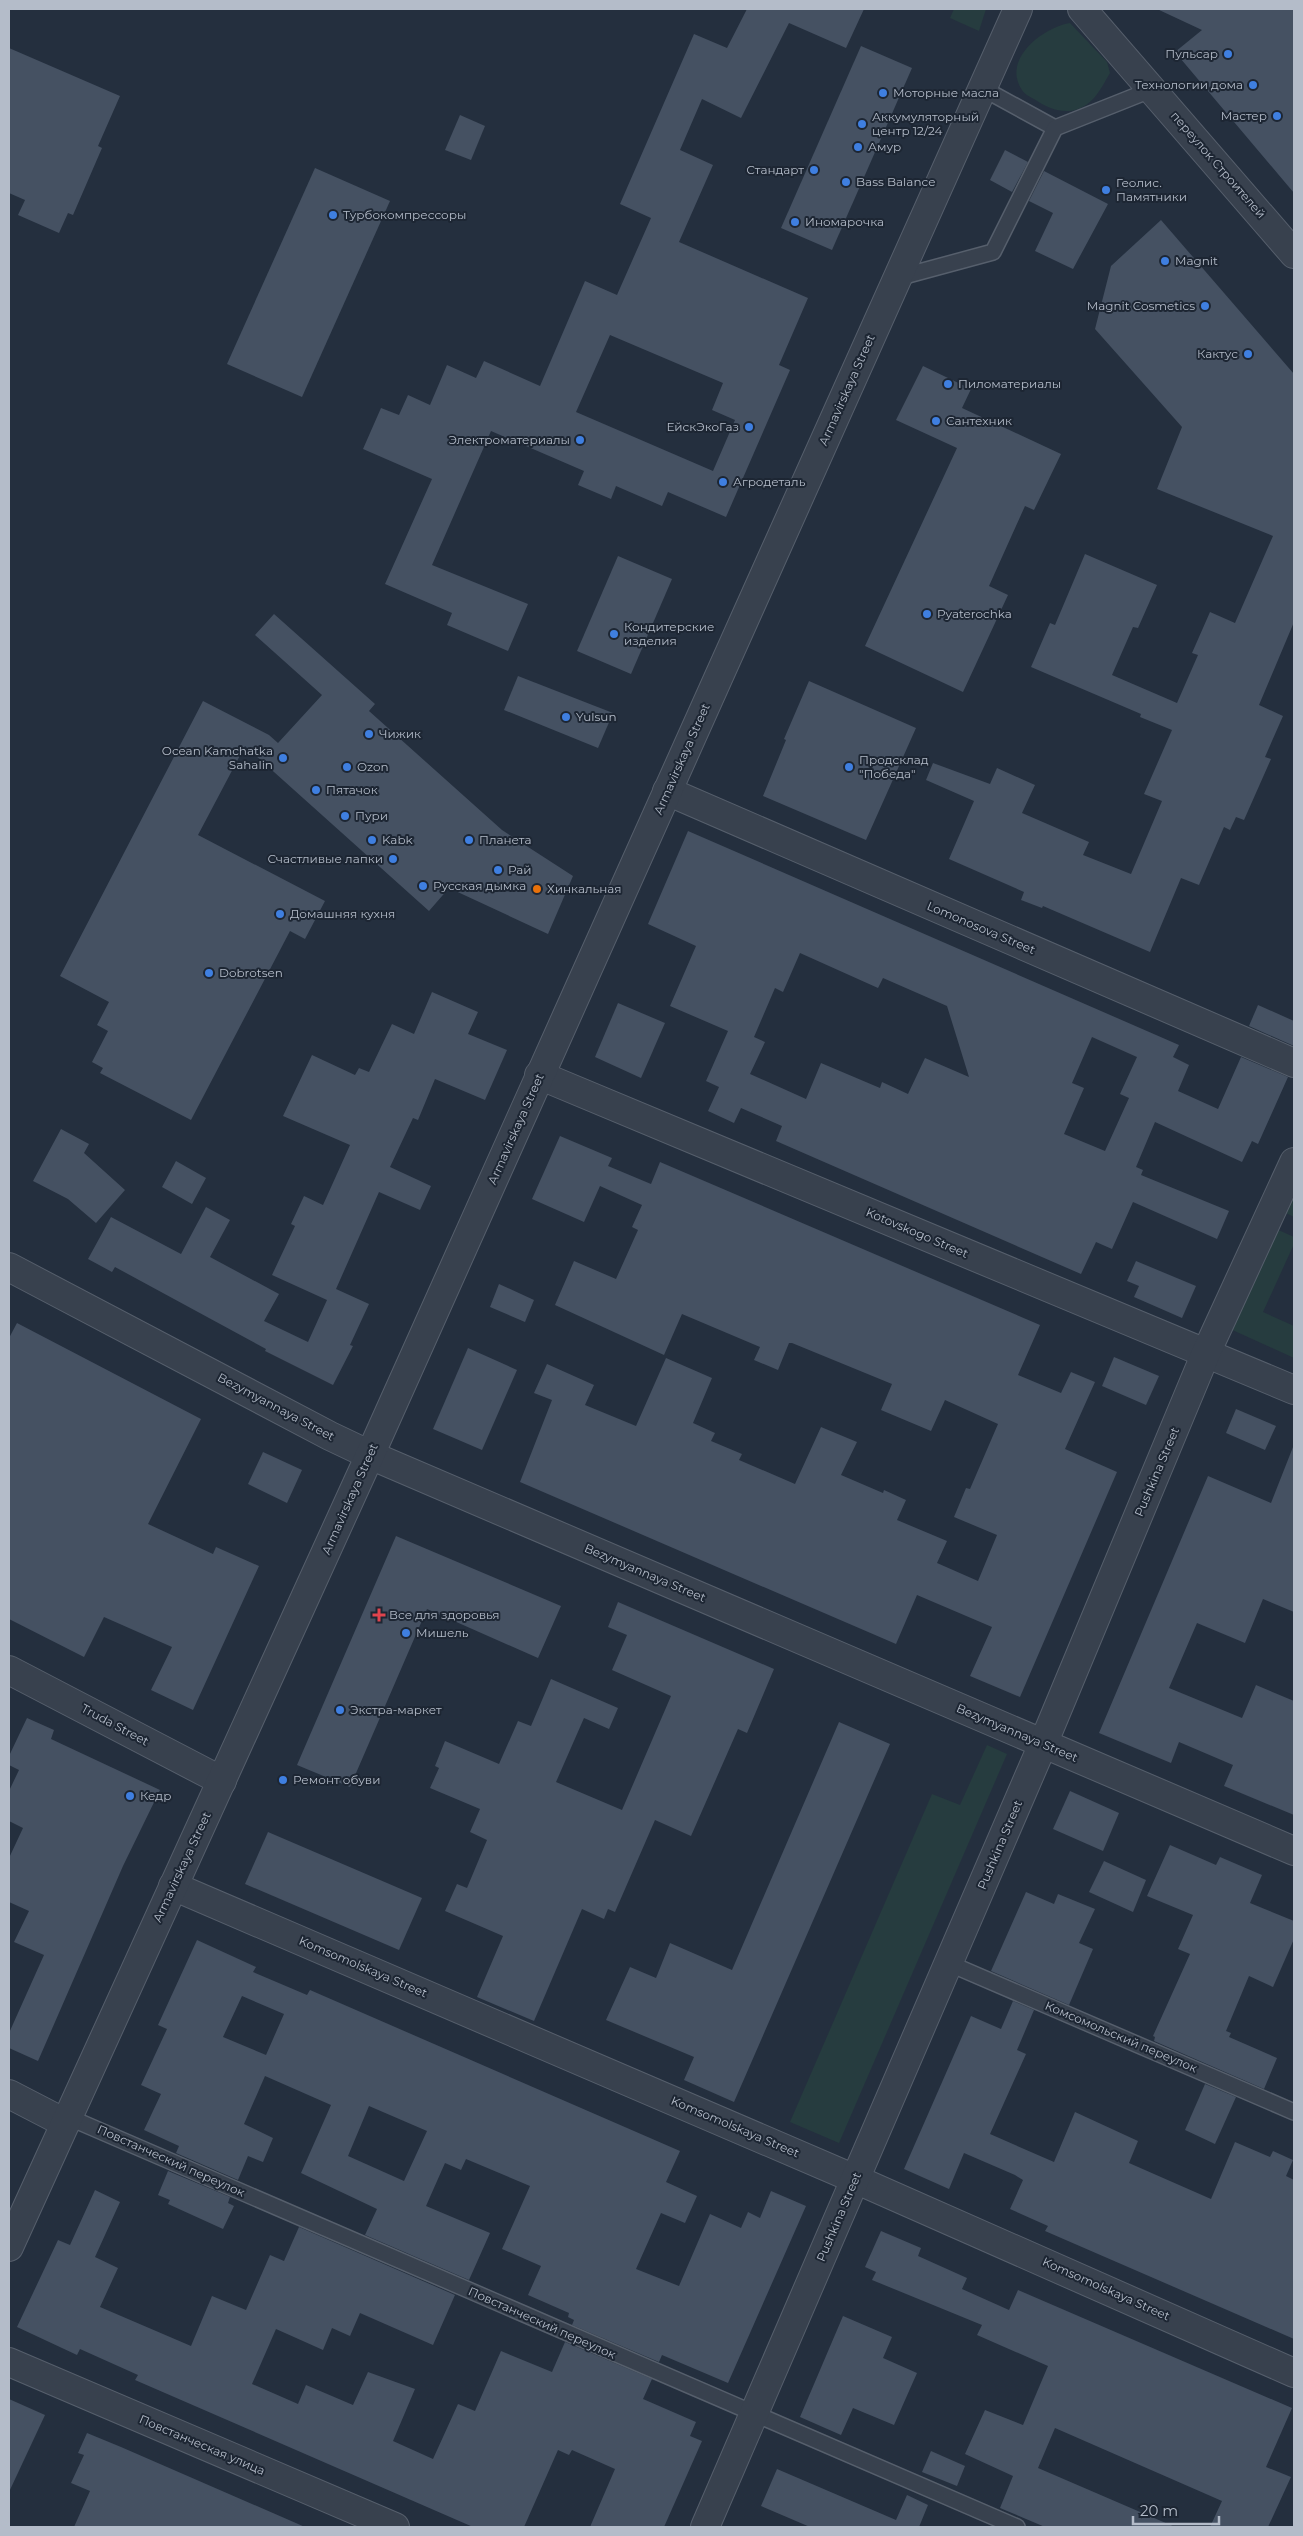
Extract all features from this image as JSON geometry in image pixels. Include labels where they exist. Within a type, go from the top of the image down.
[{"type":"street","name":"Armavirskaya Street","points":[[9,2247],[370,1455],[1018,9]]},
{"type":"street","name":"переулок Строителей","points":[[1082,9],[1294,254]]},
{"type":"street","name":"Lomonosova Street","points":[[667,792],[1294,1064]]},
{"type":"street","name":"Kotovskogo Street","points":[[539,1075],[1294,1390]]},
{"type":"street","name":"Pushkina Street","points":[[705,2527],[1043,1744],[1206,1354],[1294,1162]]},
{"type":"street","name":"Bezymyannaya Street","points":[[9,1266],[330,1436],[370,1455],[1294,1851]]},
{"type":"street","name":"Truda Street","points":[[9,1670],[222,1781]]},
{"type":"street","name":"Komsomolskaya Street","points":[[173,1886],[855,2179],[1294,2373]]},
{"type":"street","points":[[9,2094],[66,2120]]},
{"type":"street","name":"Повстанческая улица","points":[[9,2362],[395,2527]]},
{"type":"lane","points":[[982,88],[1055,128]]},
{"type":"lane","points":[[897,278],[993,252],[1055,128],[1153,89]]},
{"type":"lane","name":"Комсомольский переулок","points":[[948,1963],[1294,2112]]},
{"type":"lane","name":"Повстанческий переулок","points":[[66,2120],[1017,2527]]},
{"type":"green space","points":[[954,9],[986,9],[979,31],[950,18]]},
{"type":"green space","points":[[1070,23],[1107,62],[1110,73],[1098,93],[1086,105],[1079,109],[1064,111],[1041,104],[1024,93],[1017,78],[1017,67],[1021,56],[1028,46],[1049,31]]},
{"type":"green space","points":[[1294,1175],[1294,1217],[1278,1209]]},
{"type":"green space","points":[[1274,1228],[1294,1237],[1294,1244],[1263,1312],[1294,1326],[1294,1358],[1228,1328]]},
{"type":"green space","points":[[987,1745],[1007,1754],[839,2143],[790,2122],[932,1794],[960,1805]]},
{"type":"building","points":[[747,9],[864,9],[846,48],[789,23],[741,118],[702,99],[680,150],[713,165],[679,242],[808,298],[779,365],[790,370],[726,517],[668,492],[662,506],[616,486],[611,499],[578,485],[584,471],[491,431],[432,565],[528,604],[508,651],[447,625],[452,613],[385,584],[432,479],[363,449],[381,408],[399,415],[408,395],[430,405],[447,365],[476,378],[484,361],[540,386],[585,281],[617,295],[651,218],[620,204],[694,34],[727,48]],"holes":[[[610,335],[723,383],[712,410],[735,420],[713,471],[576,412]]]},
{"type":"building","points":[[1157,9],[1294,9],[1294,193],[1175,52],[1202,30]]},
{"type":"building","points":[[861,46],[912,68],[832,250],[781,228]]},
{"type":"building","points":[[9,48],[120,96],[98,146],[102,148],[73,215],[68,213],[59,233],[18,215],[25,200],[9,193]]},
{"type":"building","points":[[460,115],[485,126],[471,160],[445,150]]},
{"type":"building","points":[[1005,150],[1028,162],[1012,192],[990,180]]},
{"type":"building","points":[[315,168],[390,201],[302,397],[227,364]]},
{"type":"building","points":[[1044,171],[1108,204],[1073,269],[1035,251],[1053,213],[1029,201]]},
{"type":"building","points":[[1161,220],[1294,374],[1294,622],[1259,705],[1283,716],[1265,757],[1271,759],[1244,820],[1236,817],[1230,830],[1224,827],[1199,885],[1181,878],[1150,952],[1043,906],[1042,908],[1021,900],[1024,892],[949,859],[974,801],[926,780],[933,763],[990,784],[997,768],[1035,785],[1022,813],[1089,842],[1083,855],[1131,874],[1162,801],[1144,794],[1172,730],[1140,717],[1141,714],[1031,667],[1050,623],[1055,625],[1085,554],[1157,585],[1138,628],[1133,627],[1112,675],[1177,703],[1198,655],[1192,653],[1210,612],[1235,623],[1273,536],[1157,489],[1182,427],[1095,329],[1111,266]]},
{"type":"building","points":[[923,366],[971,389],[962,408],[1061,454],[1034,510],[1025,506],[989,586],[1008,595],[963,692],[865,646],[957,448],[896,420]]},
{"type":"building","points":[[618,556],[672,579],[631,674],[577,651]]},
{"type":"building","points":[[274,614],[375,704],[369,711],[502,830],[573,876],[548,934],[449,888],[429,911],[245,746],[198,835],[325,901],[305,939],[290,931],[191,1120],[100,1073],[103,1068],[92,1062],[108,1031],[97,1025],[109,1002],[60,976],[203,701],[269,735],[278,743],[322,695],[255,635]]},
{"type":"building","points":[[518,676],[613,713],[598,748],[504,710]]},
{"type":"building","points":[[809,681],[916,728],[866,840],[763,796],[786,740],[784,739]]},
{"type":"building","points":[[688,831],[1179,1045],[1173,1057],[1189,1065],[1178,1091],[1218,1109],[1241,1057],[1288,1077],[1258,1144],[1252,1141],[1242,1162],[1155,1122],[1136,1167],[1143,1170],[1141,1175],[1229,1211],[1217,1239],[1133,1202],[1112,1249],[1096,1242],[1081,1274],[776,1141],[782,1126],[741,1108],[734,1123],[708,1111],[719,1087],[706,1081],[728,1031],[670,1006],[696,946],[648,924]],"holes":[[[800,953],[878,988],[883,978],[947,1006],[969,1077],[925,1058],[908,1094],[882,1082],[880,1088],[821,1063],[806,1099],[750,1074],[765,1042],[754,1037],[775,988],[783,992]],[[1092,1037],[1137,1057],[1120,1094],[1129,1098],[1105,1151],[1064,1134],[1084,1088],[1072,1083]]]},
{"type":"building","points":[[432,992],[478,1012],[468,1034],[507,1050],[485,1100],[435,1079],[418,1120],[413,1118],[390,1167],[431,1186],[420,1210],[379,1192],[336,1289],[369,1304],[350,1345],[353,1346],[333,1385],[265,1351],[266,1349],[115,1267],[112,1272],[88,1259],[111,1217],[181,1254],[206,1207],[230,1220],[210,1257],[279,1294],[264,1321],[308,1342],[327,1300],[272,1275],[295,1226],[291,1224],[304,1196],[323,1205],[350,1145],[283,1116],[312,1055],[355,1075],[359,1068],[369,1072],[392,1024],[414,1034]]},
{"type":"building","points":[[618,1003],[665,1023],[641,1078],[595,1057]]},
{"type":"building","points":[[1258,1005],[1294,1021],[1294,1046],[1249,1026]]},
{"type":"building","points":[[61,1129],[89,1144],[84,1153],[125,1190],[96,1223],[68,1199],[33,1181]]},
{"type":"building","points":[[560,1136],[612,1158],[608,1166],[651,1184],[660,1162],[1040,1325],[1018,1375],[1061,1393],[1071,1372],[1095,1382],[1065,1449],[1117,1472],[1020,1697],[970,1676],[992,1627],[917,1595],[896,1644],[520,1482],[552,1400],[534,1393],[547,1364],[594,1385],[585,1405],[636,1426],[666,1358],[712,1378],[693,1423],[715,1433],[711,1441],[742,1454],[739,1460],[795,1484],[821,1427],[857,1442],[841,1475],[883,1493],[884,1490],[906,1500],[897,1520],[947,1541],[937,1563],[978,1581],[997,1535],[954,1517],[966,1488],[970,1489],[998,1424],[945,1400],[931,1431],[881,1410],[892,1384],[792,1343],[789,1343],[778,1370],[754,1360],[760,1347],[682,1314],[664,1355],[555,1305],[574,1261],[616,1279],[638,1230],[632,1227],[642,1205],[600,1186],[584,1222],[532,1199]]},
{"type":"building","points":[[176,1161],[206,1178],[192,1204],[162,1187]]},
{"type":"building","points":[[1136,1261],[1196,1286],[1182,1318],[1134,1297],[1139,1286],[1127,1281]]},
{"type":"building","points":[[499,1284],[534,1300],[525,1322],[490,1307]]},
{"type":"building","points":[[17,1323],[201,1419],[148,1524],[213,1554],[216,1547],[259,1566],[193,1710],[151,1690],[172,1647],[104,1617],[84,1657],[9,1619],[9,1338]]},
{"type":"building","points":[[468,1348],[517,1370],[482,1450],[433,1429]]},
{"type":"building","points":[[1114,1357],[1159,1376],[1146,1405],[1102,1386]]},
{"type":"building","points":[[1236,1409],[1276,1426],[1265,1450],[1226,1433]]},
{"type":"building","points":[[1293,1447],[1294,1612],[1263,1599],[1245,1643],[1197,1623],[1169,1688],[1242,1718],[1256,1685],[1294,1701],[1294,1815],[1224,1786],[1233,1765],[1179,1742],[1171,1763],[1099,1733],[1208,1476],[1271,1503]]},
{"type":"building","points":[[263,1452],[302,1470],[287,1503],[248,1484]]},
{"type":"building","points":[[396,1536],[561,1606],[538,1658],[427,1609],[350,1787],[297,1765]]},
{"type":"building","points":[[618,1602],[774,1669],[747,1733],[738,1729],[691,1836],[655,1820],[615,1912],[608,1909],[604,1919],[582,1909],[534,2021],[477,1997],[503,1936],[445,1911],[457,1884],[467,1888],[487,1840],[470,1832],[480,1809],[430,1788],[439,1768],[435,1766],[445,1741],[499,1764],[518,1721],[531,1726],[551,1679],[618,1708],[609,1729],[584,1718],[556,1782],[622,1810],[671,1696],[612,1670],[627,1635],[608,1627]]},
{"type":"building","points":[[27,1718],[54,1730],[51,1739],[160,1790],[123,1866],[38,2061],[9,2048],[9,2033],[44,1955],[14,1942],[29,1911],[9,1902],[9,1858],[23,1828],[9,1821],[9,1791],[19,1770],[9,1765],[9,1756]]},
{"type":"building","points":[[839,1722],[890,1744],[734,2102],[684,2080],[694,2057],[606,2020],[630,1967],[656,1978],[670,1943],[732,1970]]},
{"type":"building","points":[[1070,1791],[1119,1813],[1103,1851],[1053,1829]]},
{"type":"building","points":[[268,1832],[422,1898],[399,1950],[245,1884]]},
{"type":"building","points":[[1170,1845],[1216,1865],[1220,1857],[1262,1875],[1250,1903],[1294,1921],[1294,1939],[1273,1987],[1249,1976],[1226,2031],[1231,2033],[1229,2037],[1277,2058],[1264,2089],[1154,2041],[1155,2037],[1153,2036],[1190,1954],[1178,1949],[1193,1915],[1147,1896]]},
{"type":"building","points":[[1104,1861],[1146,1880],[1133,1912],[1089,1892]]},
{"type":"building","points":[[1026,1892],[1054,1904],[1058,1894],[1095,1909],[1079,1943],[1093,1949],[1069,2005],[991,1971]]},
{"type":"building","points":[[197,1940],[256,1967],[253,1972],[307,1995],[310,1990],[680,2151],[666,2182],[697,2196],[685,2223],[661,2213],[636,2269],[679,2286],[710,2214],[741,2228],[748,2212],[760,2218],[771,2191],[806,2206],[728,2383],[662,2355],[659,2362],[572,2325],[574,2320],[568,2317],[569,2313],[528,2295],[541,2266],[502,2249],[530,2186],[466,2159],[461,2170],[445,2163],[426,2206],[490,2233],[469,2280],[365,2235],[377,2209],[301,2173],[331,2105],[265,2076],[244,2124],[273,2138],[263,2162],[248,2156],[238,2180],[176,2153],[179,2146],[144,2130],[161,2094],[141,2085],[167,2029],[158,2025]],"holes":[[[242,1996],[284,2014],[266,2055],[223,2037]],[[369,2106],[427,2131],[404,2181],[348,2156]]]},
{"type":"building","points":[[1013,2001],[1034,2010],[1017,2050],[1026,2054],[990,2134],[1054,2162],[1075,2112],[1138,2141],[1129,2163],[1211,2199],[1235,2142],[1270,2157],[1273,2151],[1293,2160],[1286,2176],[1294,2180],[1294,2339],[1045,2231],[1048,2226],[1010,2209],[1023,2180],[1015,2175],[964,2153],[949,2189],[904,2169],[971,2016],[1001,2029]]},
{"type":"building","points":[[1205,2084],[1236,2097],[1215,2144],[1185,2130]]},
{"type":"building","points":[[168,2171],[230,2197],[228,2203],[234,2206],[223,2229],[168,2204],[170,2200],[158,2195]]},
{"type":"building","points":[[95,2190],[120,2202],[95,2257],[118,2268],[100,2307],[191,2346],[212,2296],[246,2310],[270,2255],[284,2261],[299,2227],[455,2295],[433,2345],[360,2313],[350,2336],[332,2328],[323,2350],[276,2329],[252,2384],[298,2404],[306,2385],[353,2405],[368,2372],[415,2389],[393,2441],[433,2459],[458,2404],[475,2411],[501,2351],[552,2372],[565,2342],[652,2379],[643,2399],[696,2422],[690,2436],[702,2441],[664,2527],[590,2527],[615,2469],[572,2450],[569,2455],[558,2450],[524,2527],[473,2527],[135,2380],[138,2375],[80,2349],[77,2355],[17,2327],[58,2240],[70,2245]]},
{"type":"building","points":[[881,2231],[921,2248],[918,2256],[967,2278],[962,2289],[1009,2310],[1018,2290],[1292,2408],[1266,2467],[1291,2477],[1268,2527],[1210,2527],[1222,2501],[1055,2428],[1038,2468],[1175,2527],[1045,2527],[1000,2508],[1013,2476],[965,2454],[985,2410],[1023,2425],[1048,2366],[977,2335],[982,2325],[872,2280],[876,2272],[865,2267]]},
{"type":"building","points":[[843,2316],[892,2337],[883,2358],[917,2373],[894,2425],[853,2408],[841,2435],[800,2417]]},
{"type":"building","points":[[9,2399],[45,2415],[9,2492]]},
{"type":"building","points":[[87,2433],[305,2527],[74,2527],[90,2491],[71,2483],[84,2455],[78,2453]]},
{"type":"building","points":[[931,2451],[965,2466],[957,2486],[922,2472]]},
{"type":"building","points":[[777,2469],[896,2520],[907,2495],[928,2505],[919,2527],[810,2527],[761,2506]]},
{"type":"place","name":"Пульсар","points":[[1228,54]]},
{"type":"place","name":"Технологии дома","points":[[1253,85]]},
{"type":"place","name":"Моторные масла","points":[[883,93]]},
{"type":"place","name":"Мастер","points":[[1277,116]]},
{"type":"place","name":"Аккумуляторный центр 12/24","points":[[862,124]]},
{"type":"place","name":"Амур","points":[[858,147]]},
{"type":"place","name":"Стандарт","points":[[814,170]]},
{"type":"place","name":"Bass Balance","points":[[846,182]]},
{"type":"place","name":"Геолис. Памятники","points":[[1106,190]]},
{"type":"place","name":"Турбокомпрессоры","points":[[333,215]]},
{"type":"place","name":"Иномарочка","points":[[795,222]]},
{"type":"place","name":"Magnit","points":[[1165,261]]},
{"type":"place","name":"Magnit Cosmetics","points":[[1205,306]]},
{"type":"place","name":"Кактус","points":[[1248,354]]},
{"type":"place","name":"Пиломатериалы","points":[[948,384]]},
{"type":"place","name":"Сантехник","points":[[936,421]]},
{"type":"place","name":"ЕйскЭкоГаз","points":[[749,427]]},
{"type":"place","name":"Электроматериалы","points":[[580,440]]},
{"type":"place","name":"Агродеталь","points":[[723,482]]},
{"type":"place","name":"Pyaterochka","points":[[927,614]]},
{"type":"place","name":"Кондитерские изделия","points":[[614,634]]},
{"type":"place","name":"Yulsun","points":[[566,717]]},
{"type":"place","name":"Чижик","points":[[369,734]]},
{"type":"place","name":"Ocean Kamchatka Sahalin","points":[[283,758]]},
{"type":"place","name":"Ozon","points":[[347,767]]},
{"type":"place","name":"Продсклад \"Победа\"","points":[[849,767]]},
{"type":"place","name":"Пятачок","points":[[316,790]]},
{"type":"place","name":"Пури","points":[[345,816]]},
{"type":"place","name":"Kabk","points":[[372,840]]},
{"type":"place","name":"Планета","points":[[469,840]]},
{"type":"place","name":"Счастливые лапки","points":[[393,859]]},
{"type":"place","name":"Рай","points":[[498,870]]},
{"type":"place","name":"Русская дымка","points":[[423,886]]},
{"type":"place","name":"Хинкальная","points":[[537,889]]},
{"type":"place","name":"Домашняя кухня","points":[[280,914]]},
{"type":"place","name":"Dobrotsen","points":[[209,973]]},
{"type":"place","name":"Все для здоровья","points":[[379,1615]]},
{"type":"place","name":"Мишель","points":[[406,1633]]},
{"type":"place","name":"Экстра-маркет","points":[[340,1710]]},
{"type":"place","name":"Ремонт обуви","points":[[283,1780]]},
{"type":"place","name":"Кедр","points":[[130,1796]]}]
